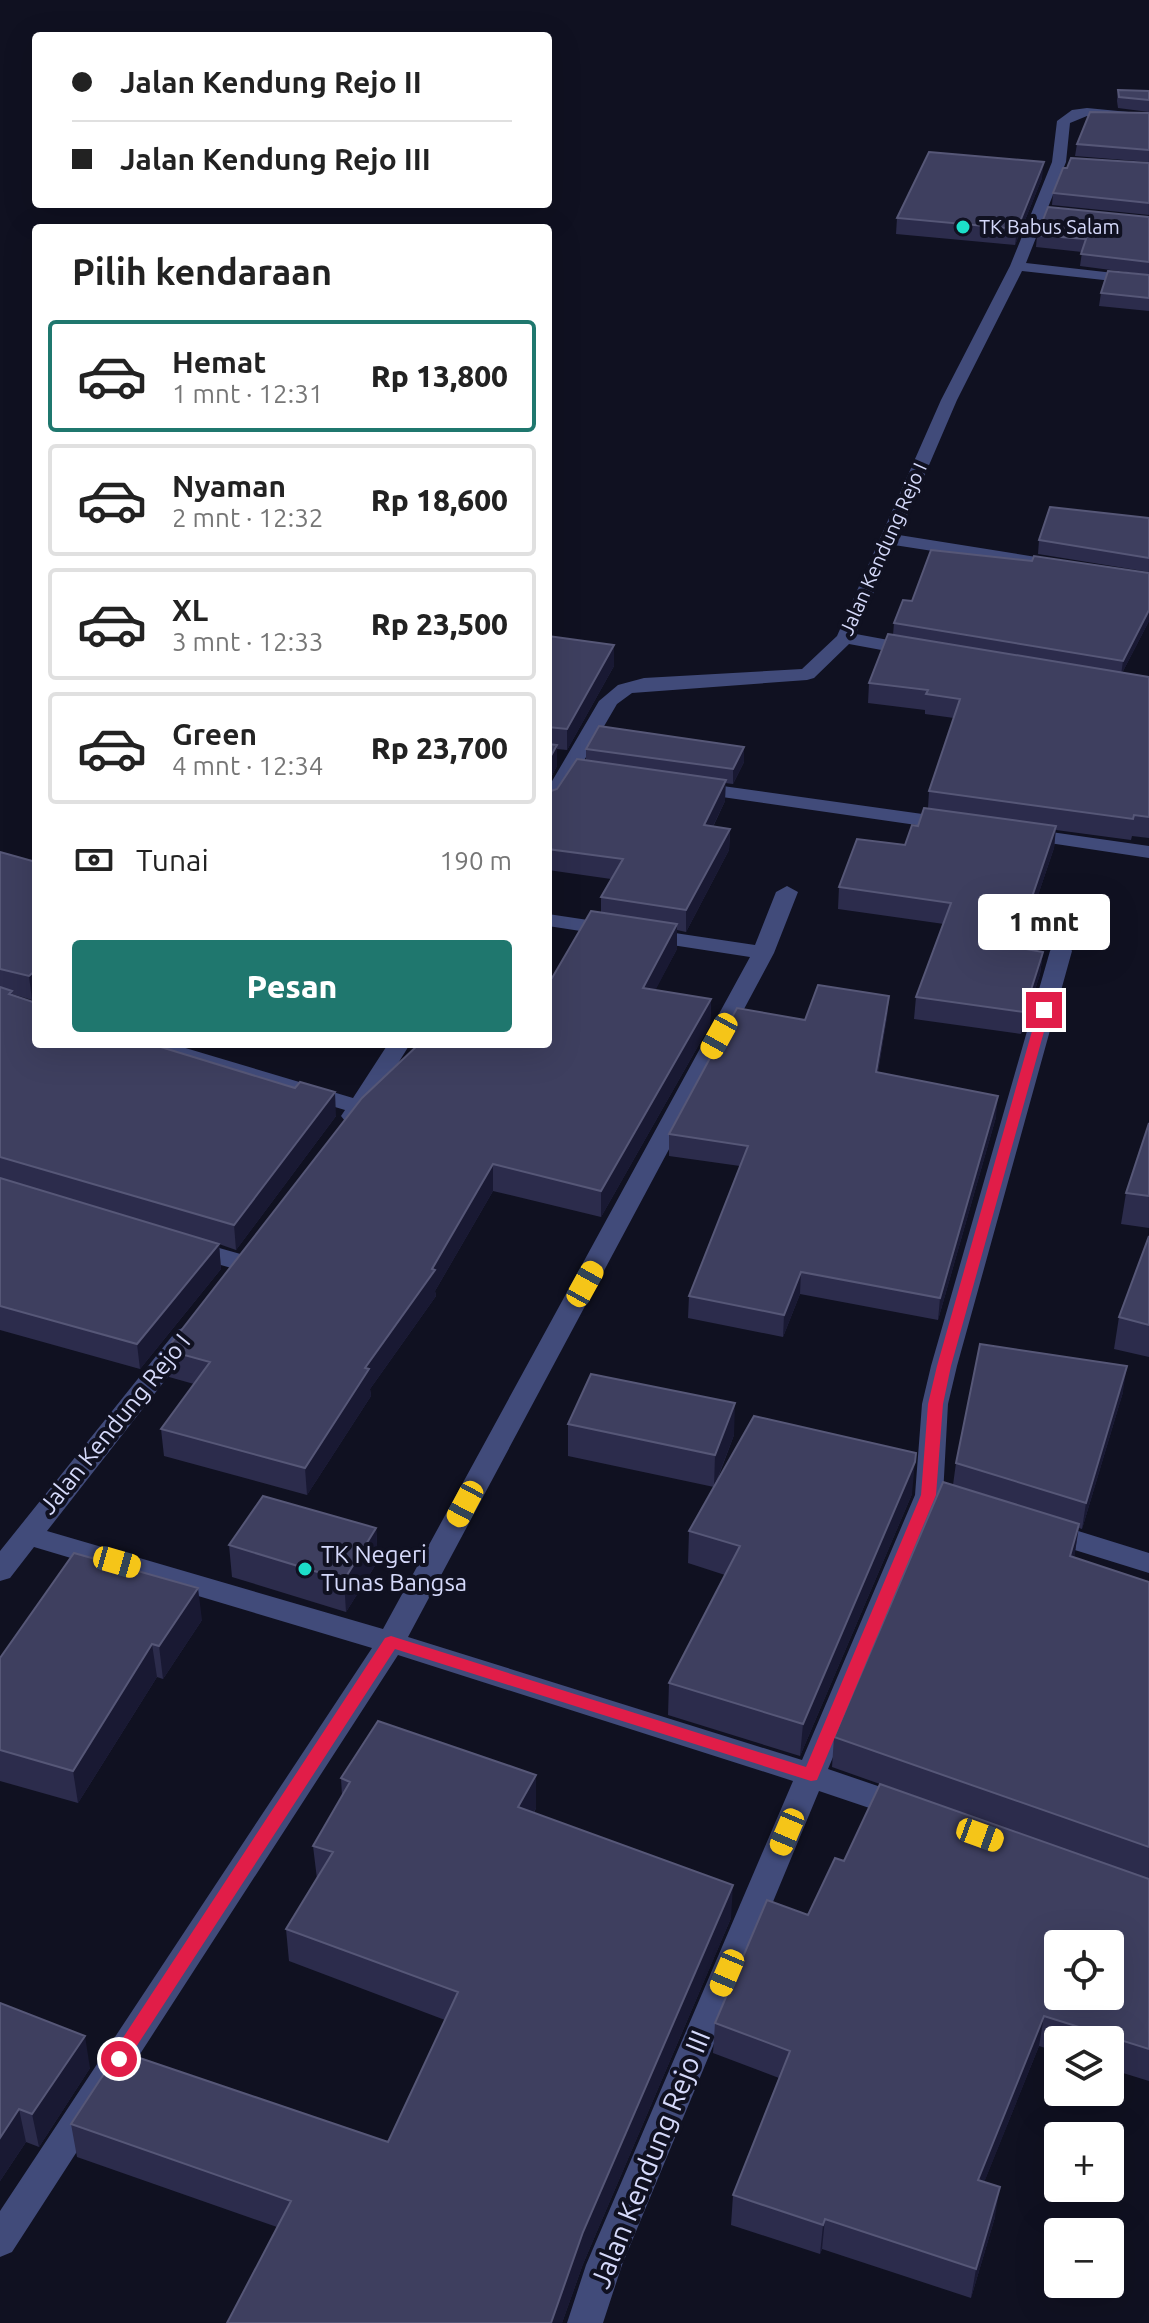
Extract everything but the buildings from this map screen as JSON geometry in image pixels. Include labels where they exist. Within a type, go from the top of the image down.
[{"type":"street","name":"Jalan Kendung Rejo I","points":[[552,800],[576,768],[609,701],[625,689],[644,684],[807,674],[845,638],[949,400],[1048,212],[1066,163],[1062,125],[1069,116],[1087,112],[1149,118]]},
{"type":"street","points":[[1017,266],[1149,281]]},
{"type":"street","points":[[889,539],[1073,568]]},
{"type":"street","points":[[845,638],[936,654]]},
{"type":"street","points":[[552,758],[576,768]]},
{"type":"street","points":[[675,785],[964,826]]},
{"type":"street","points":[[995,830],[1149,852]]},
{"type":"street","points":[[0,2241],[391,1642],[763,953],[787,892]]},
{"type":"street","points":[[552,921],[763,953]]},
{"type":"street","name":"Jalan Kendung Rejo III","points":[[585,2323],[604,2265],[929,1495],[935,1404],[944,1366],[1061,951]]},
{"type":"street","points":[[161,1048],[360,1107]]},
{"type":"street","points":[[342,1131],[397,1048]]},
{"type":"street","points":[[225,1286],[260,1239]]},
{"type":"street","points":[[166,1240],[242,1263]]},
{"type":"street","name":"Jalan Kendung Rejo I","points":[[0,1571],[199,1320]]},
{"type":"street","points":[[929,1495],[958,1504]]},
{"type":"street","points":[[1017,1522],[1149,1563]]},
{"type":"street","points":[[26,1535],[391,1642],[811,1775],[928,1817]]},
{"type":"place","name":"TK Babus Salam","points":[[963,227]]},
{"type":"place","name":"TK Negeri Tunas Bangsa","points":[[305,1569]]},
{"type":"route","points":[[119,2059],[391,1642],[811,1775],[929,1495],[935,1404],[944,1366],[1044,1010]]}]
